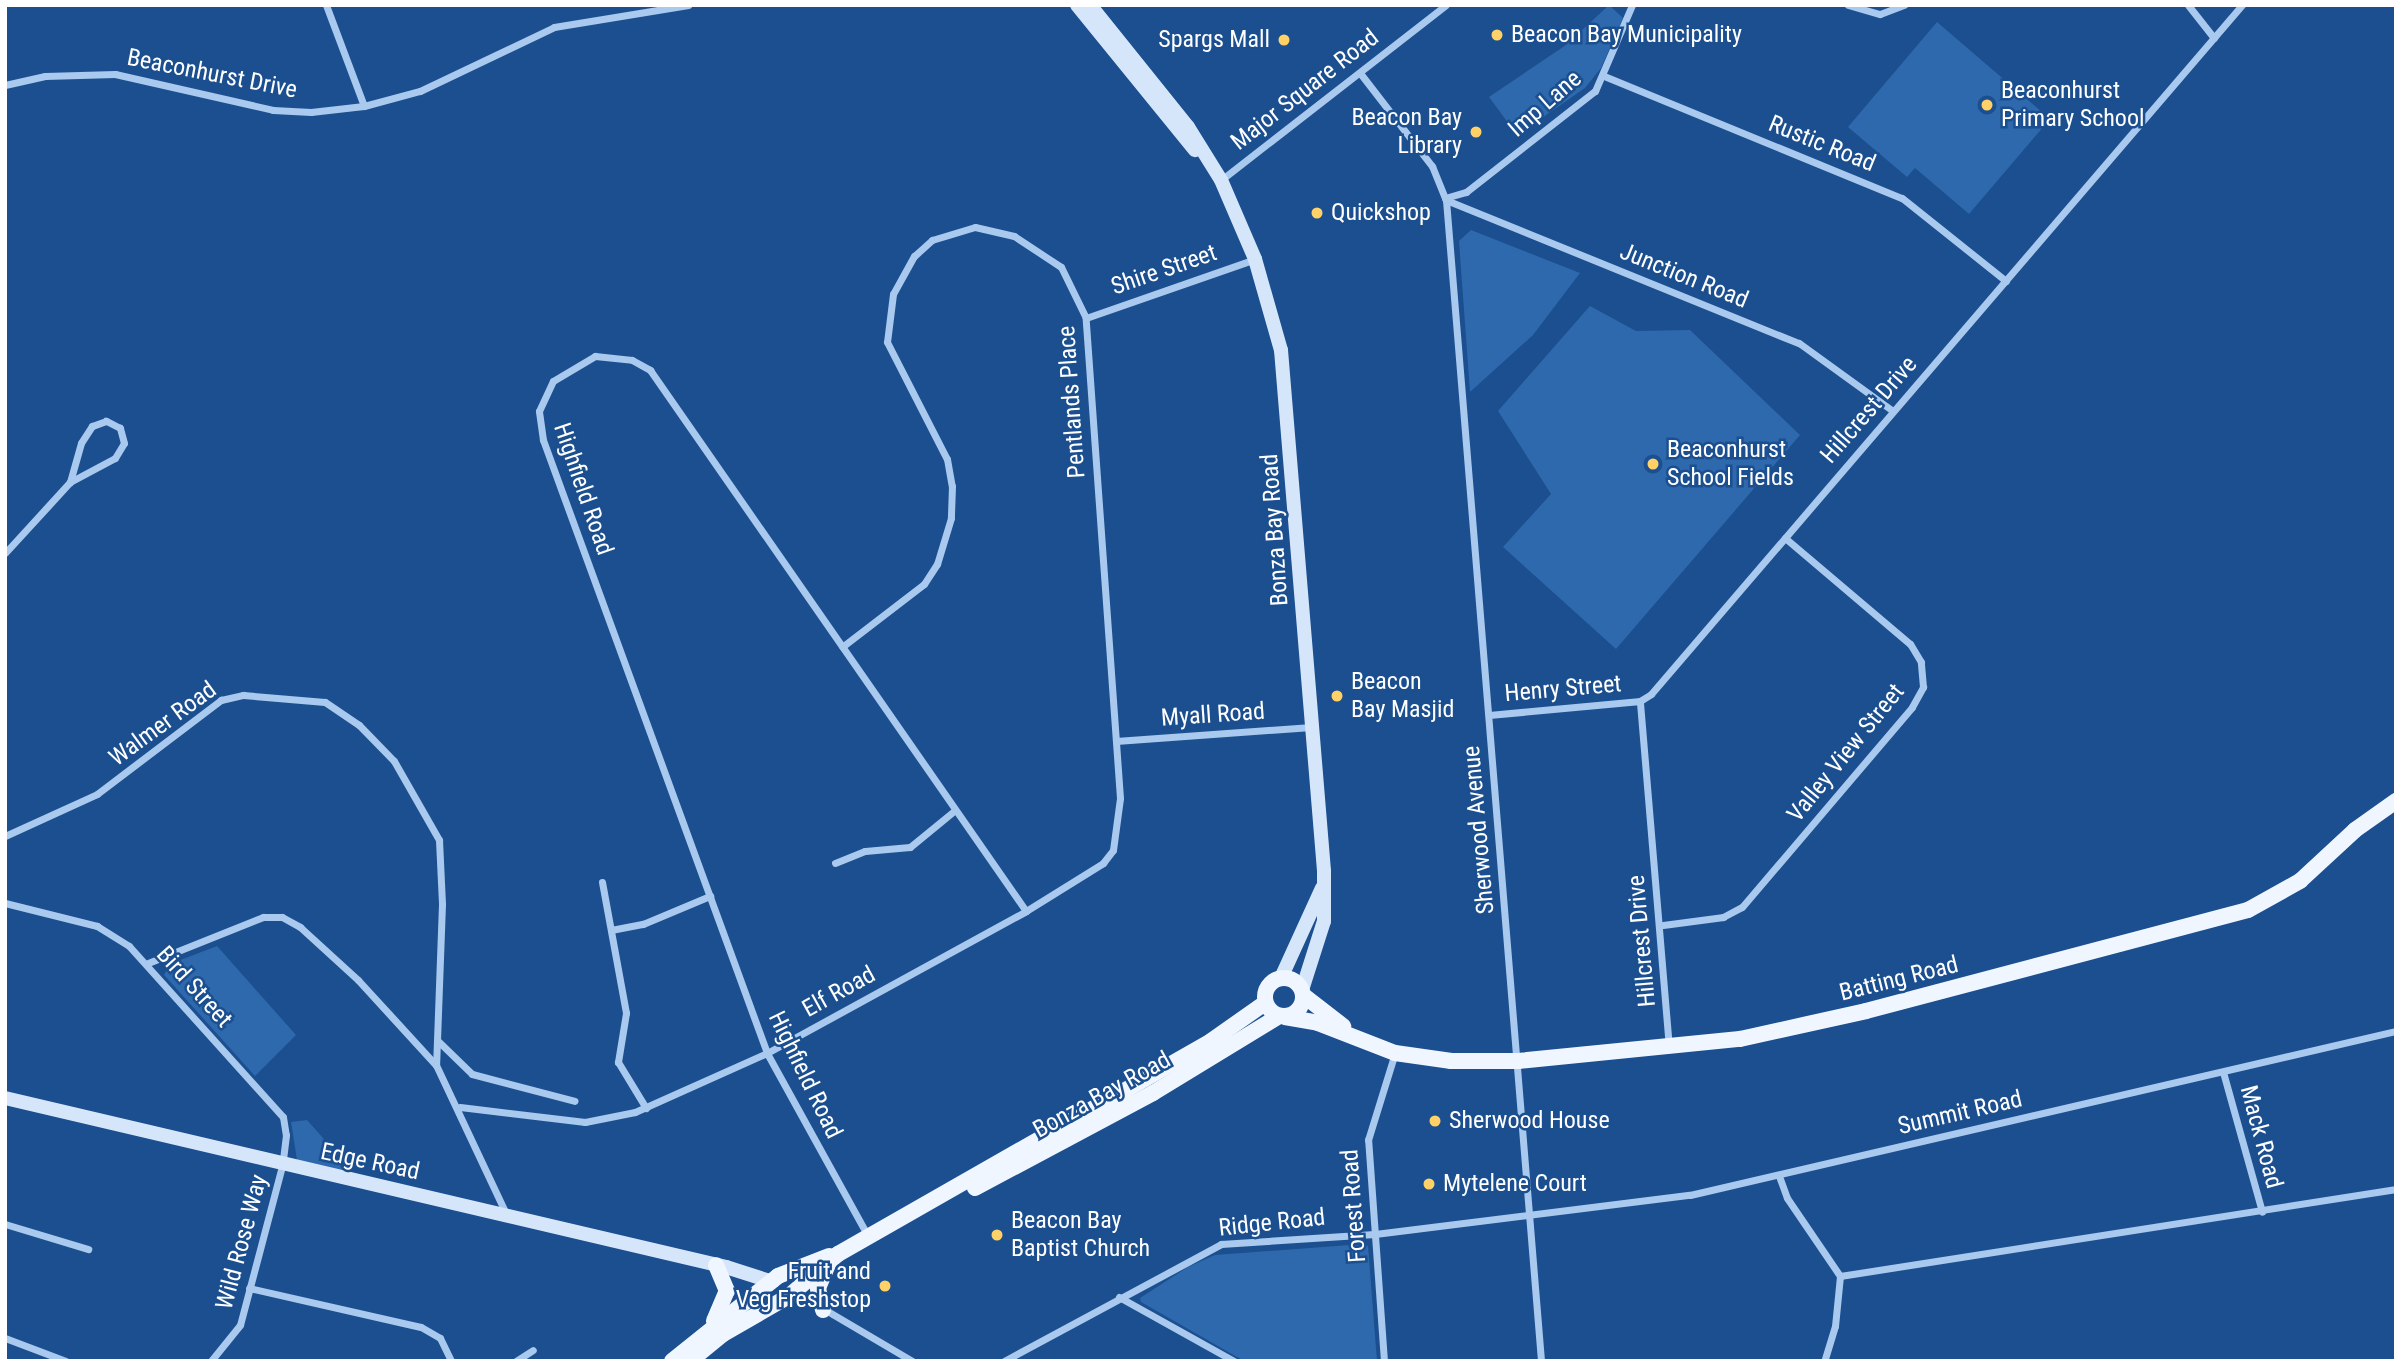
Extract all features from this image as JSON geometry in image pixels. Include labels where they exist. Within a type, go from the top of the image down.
[{"type":"main road","name":"Batting Road","points":[[1282,1016],[1395,1053],[1451,1061],[1518,1061],[1740,1039],[1866,1011],[2215,922],[2281,894],[2396,802]]},
{"type":"main road","points":[[1281,978],[1293,981],[1302,993],[1300,1007],[1282,1016],[1265,1003],[1266,990],[1281,978]]},
{"type":"main road","name":"Batting Road","points":[[1302,993],[1372,1044]]},
{"type":"main road","name":"Bonza Bay Road","points":[[690,1361],[783,1285],[802,1266],[833,1258],[939,1200],[1230,1029],[1265,1003]]},
{"type":"main road","name":"Bonza Bay Road","points":[[939,1200],[995,1181],[1221,1054],[1282,1016]]},
{"type":"main road","points":[[823,1310],[818,1288],[833,1258]]},
{"type":"main road","points":[[709,1328],[727,1291],[721,1266]]},
{"type":"main road","name":"Bonza Bay Road","points":[[672,1361],[709,1328],[783,1285]]},
{"type":"street","points":[[326,5],[364,106]]},
{"type":"street","name":"Beaconhurst Drive","points":[[5,85],[45,76],[115,74],[273,110],[311,112],[364,106],[420,90],[554,27],[688,5]]},
{"type":"street","name":"Bonza Bay Road","points":[[1077,5],[1221,180]]},
{"type":"street","name":"Bonza Bay Road","points":[[1090,5],[1188,127],[1221,180],[1255,259],[1273,315],[1287,388],[1323,887],[1324,922],[1302,993]]},
{"type":"street","name":"Major Square Road","points":[[1221,180],[1446,5]]},
{"type":"street","name":"Imp Lane","points":[[1446,199],[1466,192],[1595,90],[1604,76],[1632,5]]},
{"type":"street","points":[[1847,5],[1880,14],[1904,5]]},
{"type":"street","points":[[2188,5],[2214,38]]},
{"type":"street","name":"Hillcrest Drive","points":[[1670,1048],[1662,925],[1640,701],[1785,538],[2242,5]]},
{"type":"street","name":"Sherwood Avenue","points":[[1360,73],[1427,157],[1441,180],[1446,199],[1541,1361]]},
{"type":"street","name":"Rustic Road","points":[[1604,76],[1902,198],[2006,281]]},
{"type":"street","name":"Junction Road","points":[[1446,199],[1798,343],[1894,411]]},
{"type":"street","name":"Pentlands Place","points":[[842,647],[924,584],[936,564],[951,518],[953,486],[947,459],[887,342],[890,304],[914,256],[932,240],[962,229],[1005,233],[1035,246],[1061,267],[1086,318],[1116,741],[1118,831],[1114,849],[1099,865]]},
{"type":"street","name":"Shire Street","points":[[1086,318],[1255,259]]},
{"type":"street","name":"Highfield Road","points":[[869,1238],[767,1053],[543,440],[539,411],[553,381],[595,356],[632,359],[650,370],[1026,911]]},
{"type":"street","points":[[5,554],[70,482],[106,465],[121,450],[124,436],[113,422],[99,422],[86,434],[70,482]]},
{"type":"street","name":"Valley View Street","points":[[1662,925],[1723,917],[1742,907],[1912,707],[1923,688],[1915,650],[1785,538]]},
{"type":"street","name":"Walmer Road","points":[[5,836],[105,789],[221,700],[243,695],[324,702],[359,724],[394,761],[439,840],[442,860],[436,1065]]},
{"type":"street","name":"Henry Street","points":[[1489,715],[1640,701]]},
{"type":"street","name":"Myall Road","points":[[1116,741],[1313,727]]},
{"type":"street","points":[[835,863],[865,851],[910,847],[954,811]]},
{"type":"street","name":"Elf Road","points":[[460,1107],[585,1122],[646,1108],[767,1053],[1026,911],[1099,865]]},
{"type":"street","points":[[602,882],[626,1013],[618,1062],[646,1108]]},
{"type":"street","name":"Bonza Bay Road","points":[[1281,978],[1323,887]]},
{"type":"street","points":[[611,930],[643,924],[710,896]]},
{"type":"street","name":"Bird Street","points":[[5,903],[97,926],[148,963],[283,1117],[286,1135],[282,1166]]},
{"type":"street","points":[[148,963],[253,920],[287,919],[344,966],[436,1065],[460,1107],[507,1215]]},
{"type":"street","name":"Summit Road","points":[[1530,1216],[1690,1195],[1779,1176],[2396,1031]]},
{"type":"street","points":[[438,1041],[472,1074],[575,1101]]},
{"type":"street","name":"Forest Road","points":[[1384,1361],[1367,1140],[1395,1053]]},
{"type":"street","name":"Mack Road","points":[[2223,1072],[2262,1212]]},
{"type":"street","name":"Edge Road","points":[[5,1098],[282,1166],[507,1215],[721,1266],[783,1285],[912,1361]]},
{"type":"street","name":"Wild Rose Way","points":[[211,1361],[236,1335],[282,1166]]},
{"type":"street","points":[[1779,1176],[1787,1198],[1840,1276],[1835,1326],[1824,1361]]},
{"type":"street","points":[[1840,1276],[2396,1189]]},
{"type":"street","name":"Ridge Road","points":[[1004,1361],[1221,1244],[1375,1234],[1530,1216]]},
{"type":"street","points":[[5,1224],[88,1249]]},
{"type":"street","points":[[249,1288],[421,1328],[440,1338],[452,1361]]},
{"type":"street","points":[[1119,1297],[1234,1361]]},
{"type":"street","points":[[5,1338],[66,1361]]},
{"type":"street","points":[[516,1361],[533,1350]]},
{"type":"shaded area","points":[[1609,5],[1623,18],[1601,68],[1585,88],[1517,135],[1489,97],[1566,45]]},
{"type":"shaded area","points":[[1937,22],[2050,119],[1969,214],[1915,168],[1907,177],[1848,127]]},
{"type":"shaded area","points":[[1471,230],[1580,273],[1533,335],[1470,392],[1459,241]]},
{"type":"shaded area","name":"Beaconhurst School Fields","points":[[1590,306],[1636,331],[1690,330],[1800,435],[1616,649],[1503,547],[1551,494],[1498,411]]},
{"type":"shaded area","points":[[217,946],[296,1035],[255,1076],[164,975],[170,964]]},
{"type":"shaded area","points":[[307,1120],[348,1166],[347,1172],[297,1160],[291,1122]]},
{"type":"shaded area","points":[[1363,1244],[1368,1246],[1377,1361],[1244,1361],[1141,1302],[1140,1298],[1188,1267],[1215,1255]]},
{"type":"place","name":"Beacon Bay Municipality","points":[[1497,35]]},
{"type":"place","name":"Spargs Mall","points":[[1284,40]]},
{"type":"place","name":"Beaconhurst Primary School","points":[[1987,105]]},
{"type":"place","name":"Beacon Bay Library","points":[[1476,132]]},
{"type":"place","name":"Quickshop","points":[[1317,213]]},
{"type":"place","name":"Beaconhurst School Fields","points":[[1653,464]]},
{"type":"place","name":"Beacon Bay Masjid","points":[[1337,696]]},
{"type":"place","name":"Sherwood House","points":[[1435,1121]]},
{"type":"place","name":"Mytelene Court","points":[[1429,1184]]},
{"type":"place","name":"Beacon Bay Baptist Church","points":[[997,1235]]},
{"type":"place","name":"Fruit and Veg Freshstop","points":[[885,1286]]}]
